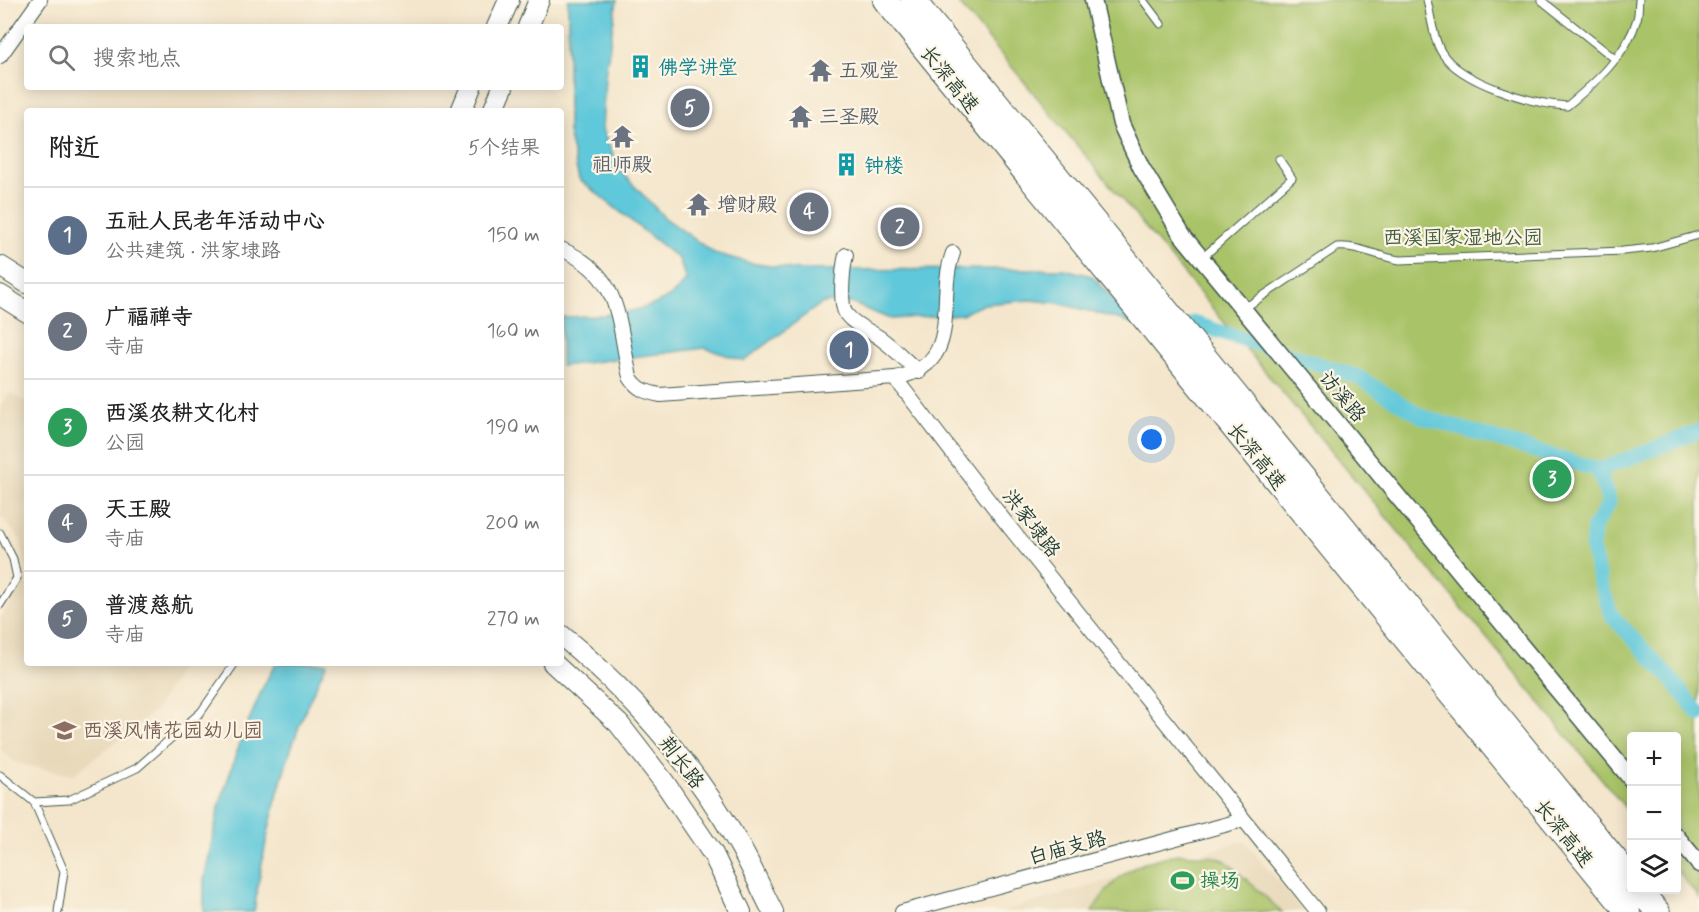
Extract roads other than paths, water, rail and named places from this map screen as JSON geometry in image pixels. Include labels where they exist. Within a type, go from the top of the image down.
[{"type":"highway","name":"长深高速","points":[[885,0],[1628,912]]},
{"type":"highway","name":"长深高速","points":[[913,0],[1627,874]]},
{"type":"highway","points":[[1642,894],[1658,912]]},
{"type":"main road","points":[[498,24],[509,0]]},
{"type":"main road","points":[[529,24],[539,0]]},
{"type":"main road","points":[[462,108],[470,90]]},
{"type":"main road","points":[[494,108],[502,90]]},
{"type":"main road","points":[[0,266],[24,281]]},
{"type":"main road","points":[[0,295],[24,310]]},
{"type":"main road","name":"荆长路","points":[[564,638],[596,665],[646,715],[692,774],[738,843],[773,912]]},
{"type":"main road","name":"荆长路","points":[[556,666],[619,724],[664,782],[713,854],[741,912]]},
{"type":"street","points":[[0,56],[39,0]]},
{"type":"street","name":"访溪路","points":[[1094,0],[1121,124],[1141,167],[1182,235],[1627,774]]},
{"type":"street","points":[[564,250],[585,261],[604,282],[616,308],[630,377],[635,386],[646,392],[660,395],[895,378],[919,372],[931,361],[945,327],[950,260]]},
{"type":"street","points":[[845,261],[843,306],[846,314],[880,338],[919,372]]},
{"type":"street","name":"洪家埭路","points":[[895,378],[1003,519],[1318,912]]},
{"type":"street","name":"白庙支路","points":[[902,912],[1243,820]]},
{"type":"street","points":[[1680,840],[1699,864]]},
{"type":"lane","points":[[1143,0],[1161,24]]},
{"type":"lane","points":[[1427,0],[1441,51],[1451,65],[1497,90],[1551,105],[1567,106],[1586,90],[1623,49],[1638,18],[1639,0]]},
{"type":"lane","points":[[1542,0],[1615,59]]},
{"type":"lane","points":[[1202,258],[1292,178],[1279,159]]},
{"type":"lane","points":[[1243,309],[1337,248],[1348,246],[1400,260],[1623,251],[1652,248],[1699,235]]},
{"type":"lane","points":[[0,533],[13,559],[17,578],[0,605]]},
{"type":"lane","points":[[34,802],[69,800],[137,768],[201,712],[232,666]]},
{"type":"lane","points":[[0,775],[34,802],[64,871],[58,912]]},
{"type":"water","points":[[568,0],[617,0],[605,75],[602,129],[620,171],[665,218],[714,253],[750,263],[798,270],[1064,269],[1092,276],[1133,323],[1058,303],[1030,300],[984,304],[962,314],[890,319],[851,303],[829,302],[821,304],[744,361],[705,348],[564,366],[564,317],[620,313],[650,306],[674,293],[686,280],[679,259],[579,179],[568,132]]},
{"type":"water","points":[[274,666],[326,666],[289,753],[272,816],[254,912],[204,912],[204,880],[219,807],[239,745]]},
{"type":"waterway","points":[[1194,323],[1358,377],[1423,417],[1599,470],[1699,431]]},
{"type":"waterway","points":[[1599,470],[1609,503],[1594,527],[1592,548],[1600,582],[1612,616],[1673,681],[1699,714]]},
{"type":"place","name":"佛学讲堂","points":[[640,67]]},
{"type":"place","name":"五观堂","points":[[821,70]]},
{"type":"place","name":"普渡慈航","points":[[690,108]]},
{"type":"place","name":"三圣殿","points":[[801,116]]},
{"type":"place","name":"祖师殿","points":[[622,136]]},
{"type":"place","name":"钟楼","points":[[846,165]]},
{"type":"place","name":"增财殿","points":[[699,204]]},
{"type":"place","name":"天王殿","points":[[809,212]]},
{"type":"place","name":"广福禅寺","points":[[900,227]]},
{"type":"place","name":"五社人民老年活动中心","points":[[849,350]]},
{"type":"place","name":"西溪农耕文化村","points":[[1552,479]]},
{"type":"place","name":"西溪风情花园幼儿园","points":[[65,730]]},
{"type":"place","name":"操场","points":[[1182,880]]},
{"type":"park label","name":"西溪国家湿地公园","points":[[1463,237]]}]
